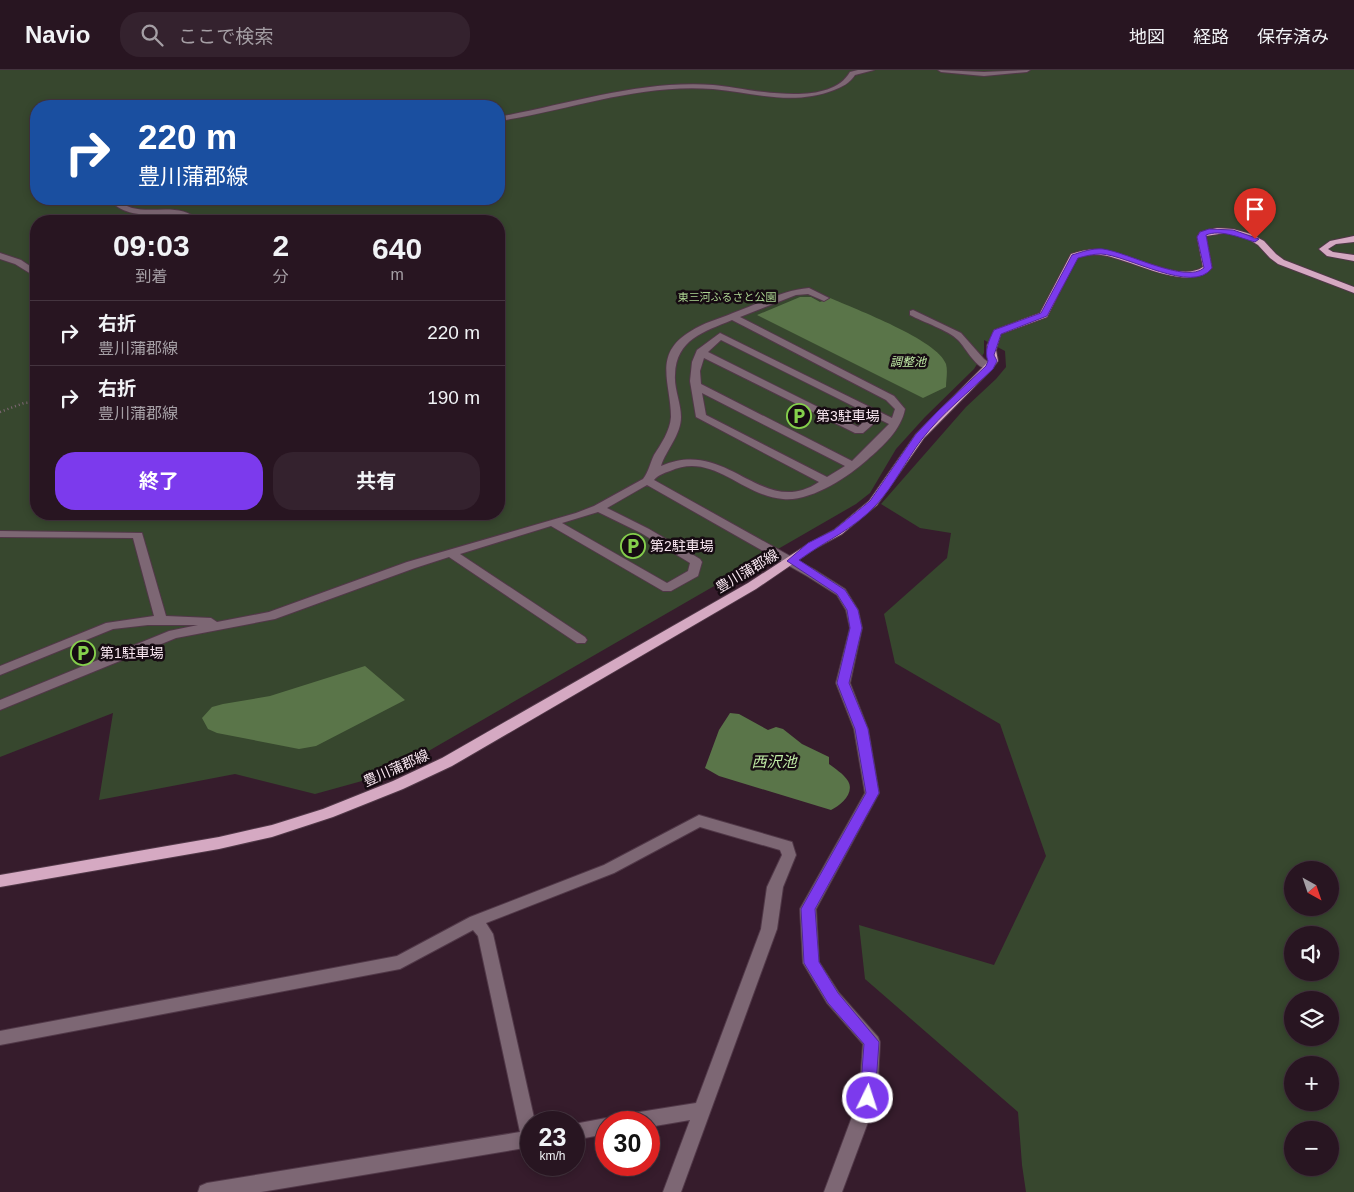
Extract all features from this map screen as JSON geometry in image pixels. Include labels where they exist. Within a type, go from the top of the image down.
[{"type":"main road","points":[[989,368],[993,361],[990,355],[992,342],[997,332],[1044,314],[1074,256],[1081,254],[1112,253],[1176,274],[1194,276],[1205,272],[1208,268],[1201,237],[1203,234],[1209,231],[1233,232],[1249,236],[1260,242],[1274,259],[1354,290]]},
{"type":"main road","points":[[1354,239],[1335,242],[1325,246],[1323,249],[1330,254],[1354,258]]},
{"type":"main road","name":"豊川蒲郡線","points":[[0,881],[219,843],[272,831],[328,813],[389,789],[447,762],[752,586],[812,546],[838,532],[873,503],[920,436],[941,413],[989,368]]},
{"type":"street","points":[[505,118],[662,88],[713,87],[771,96],[806,96],[828,90],[851,78],[852,73],[871,70]]},
{"type":"street","points":[[941,70],[984,74],[1027,70]]},
{"type":"street","points":[[121,205],[127,209],[188,215]]},
{"type":"street","points":[[0,256],[18,262],[30,270]]},
{"type":"street","points":[[650,478],[659,456],[667,446],[676,418],[670,375],[678,346],[694,333],[795,292],[809,291],[824,298]]},
{"type":"street","points":[[913,313],[965,341],[978,360],[989,368]]},
{"type":"street","points":[[0,706],[173,634],[271,616],[411,565],[552,522],[580,516],[598,508],[679,461],[694,460],[707,463],[775,493],[803,495],[864,458],[896,423],[900,408],[890,398],[732,317]]},
{"type":"street","points":[[827,482],[701,417],[695,365],[700,352],[706,345],[720,336],[896,423]]},
{"type":"street","points":[[700,352],[859,431],[878,414]]},
{"type":"street","points":[[696,386],[853,466]]},
{"type":"street","points":[[650,478],[792,561],[841,592],[852,610],[856,628],[843,683],[862,729],[872,793],[808,909],[812,963],[833,998],[872,1042],[868,1098],[833,1192]]},
{"type":"street","points":[[552,522],[667,588],[694,573],[696,562],[645,531],[598,508]]},
{"type":"street","points":[[0,534],[138,535],[161,619]]},
{"type":"street","points":[[451,553],[581,640]]},
{"type":"street","points":[[0,671],[110,626],[128,622],[161,619],[233,623]]},
{"type":"street","points":[[0,1038],[400,962],[475,921],[609,869],[699,821],[787,846],[789,855],[776,887],[769,929],[672,1192]]},
{"type":"street","points":[[475,921],[485,934],[525,1111]]},
{"type":"street","points":[[660,1117],[703,1110]]},
{"type":"street","points":[[207,1192],[520,1141]]},
{"type":"path","points":[[0,412],[30,402]]},
{"type":"green space","name":"東三河ふるさと公園","points":[[0,70],[1354,70],[1354,1192],[1026,1192],[1018,1112],[865,979],[859,925],[994,965],[1046,856],[1000,724],[895,663],[884,614],[947,558],[951,533],[920,528],[881,504],[966,407],[1006,367],[1005,351],[984,340],[984,353],[974,369],[925,417],[896,449],[870,493],[856,504],[406,764],[362,781],[315,794],[235,774],[99,800],[113,713],[0,757]]},
{"type":"water","name":"調整池","points":[[800,297],[811,297],[820,302],[830,298],[876,317],[912,335],[940,355],[946,364],[946,387],[923,398],[757,315]]},
{"type":"water","points":[[365,666],[405,700],[316,746],[299,749],[217,733],[208,729],[202,718],[212,707],[270,696]]},
{"type":"water","name":"西沢池","points":[[730,713],[739,714],[768,730],[776,727],[783,729],[802,744],[829,757],[829,764],[842,774],[850,785],[846,798],[831,810],[719,776],[705,768],[719,730]]},
{"type":"place","name":"第3駐車場","points":[[799,416]]},
{"type":"place","name":"第2駐車場","points":[[633,546]]},
{"type":"place","name":"第1駐車場","points":[[83,653]]},
{"type":"route","points":[[868,1098],[872,1042],[833,998],[812,963],[808,909],[837,860],[872,793],[862,729],[843,683],[856,628],[852,610],[841,592],[792,561],[812,546],[838,532],[873,503],[920,436],[941,413],[989,368],[993,361],[990,355],[992,342],[997,332],[1038,318],[1044,314],[1074,261],[1074,256],[1090,252],[1121,255],[1176,274],[1194,276],[1205,272],[1208,268],[1201,237],[1203,234],[1209,231],[1233,232],[1255,239]]}]
